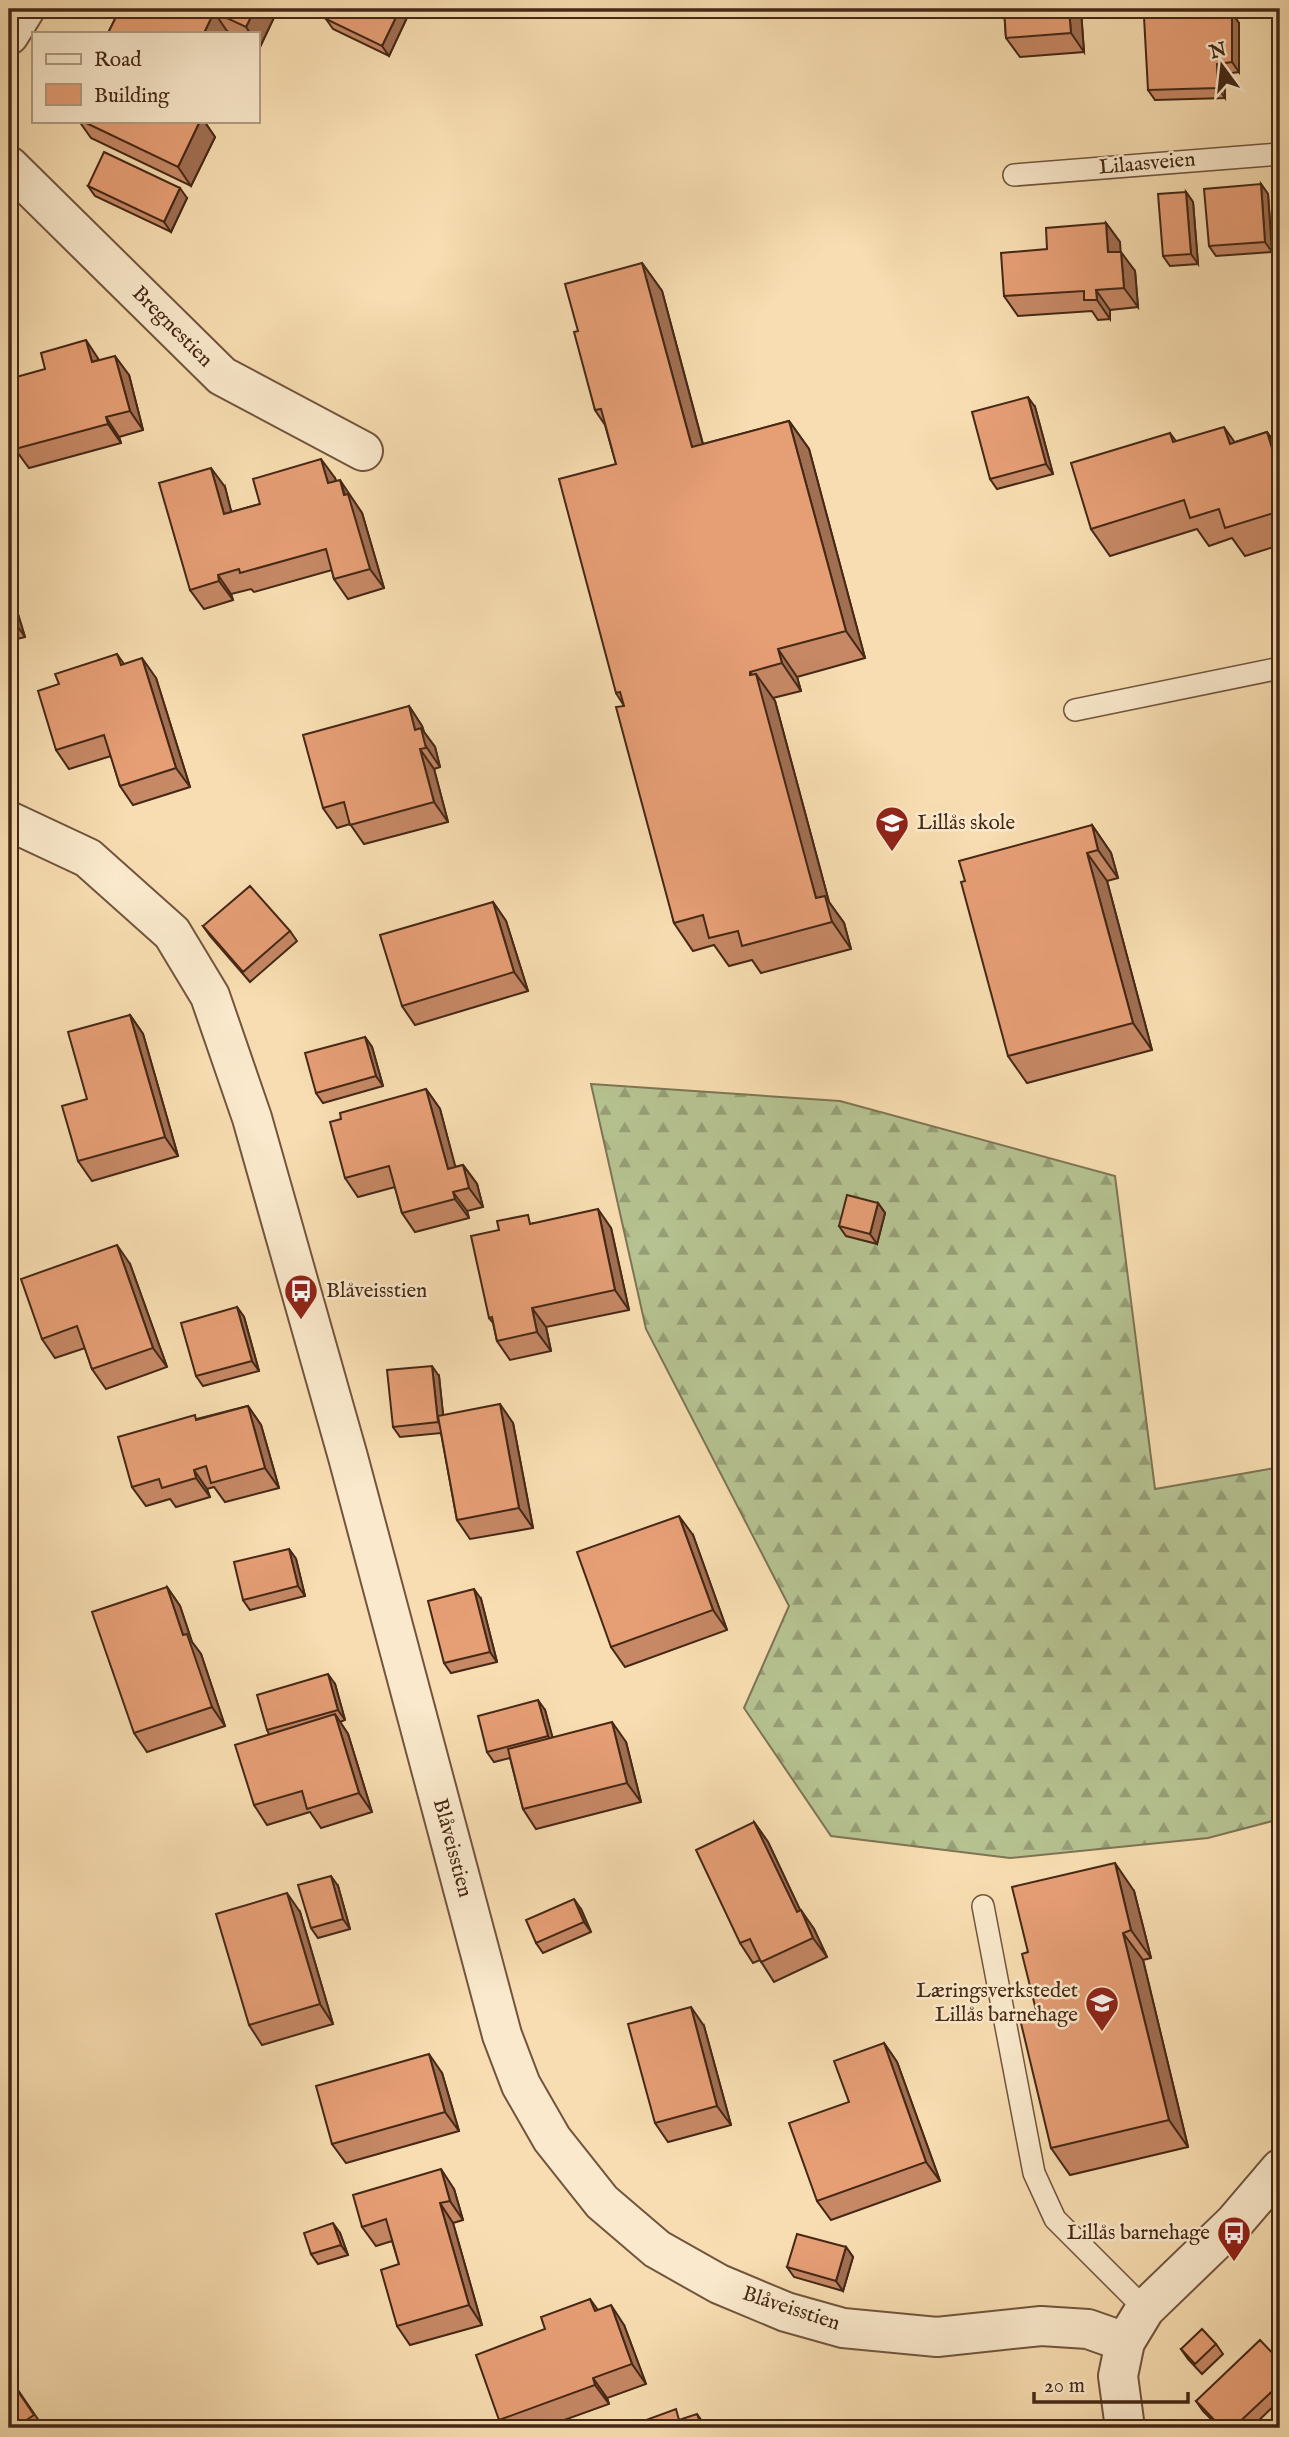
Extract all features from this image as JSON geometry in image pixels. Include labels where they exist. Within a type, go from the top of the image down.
[{"type":"street","points":[[9,35],[25,9]]},
{"type":"street","name":"Bregnestien","points":[[9,166],[222,376],[363,451]]},
{"type":"street","name":"Blåveisstien","points":[[9,821],[88,858],[172,933],[210,996],[252,1118],[344,1444],[502,2035],[521,2085],[552,2138],[602,2202],[657,2249],[719,2284],[786,2312],[843,2328],[937,2337],[1041,2326],[1088,2329],[1125,2342]]},
{"type":"street","points":[[1125,2428],[1118,2376],[1125,2342],[1146,2309],[1234,2223],[1280,2169]]},
{"type":"lane","name":"Lilaasveien","points":[[1014,175],[1280,154]]},
{"type":"lane","points":[[1075,710],[1280,668]]},
{"type":"lane","points":[[983,1906],[1034,2173],[1055,2219],[1146,2309]]},
{"type":"green space","points":[[591,1084],[840,1101],[1115,1176],[1155,1489],[1280,1467],[1280,1819],[1208,1838],[1010,1858],[831,1836],[744,1708],[789,1606],[646,1329]]},
{"type":"building","points":[[120,9],[255,9],[246,27],[214,12],[204,32],[108,32]]},
{"type":"building","points":[[331,9],[400,9],[382,46],[326,19]]},
{"type":"building","points":[[1004,9],[1069,9],[1071,33],[1006,38]]},
{"type":"building","points":[[1275,9],[1280,9],[1280,20],[1276,20]]},
{"type":"building","points":[[1232,13],[1232,62],[1217,64],[1218,88],[1148,90],[1144,17]]},
{"type":"building","points":[[84,122],[200,122],[178,167]]},
{"type":"building","points":[[104,152],[180,188],[164,222],[88,186]]},
{"type":"building","points":[[1276,177],[1280,177],[1280,252]]},
{"type":"building","points":[[1261,184],[1265,242],[1209,246],[1204,189]]},
{"type":"building","points":[[1186,192],[1191,254],[1163,256],[1158,194]]},
{"type":"building","points":[[1106,223],[1108,252],[1121,252],[1124,288],[1096,290],[1097,300],[1084,300],[1084,291],[1004,296],[1001,253],[1047,249],[1046,228]]},
{"type":"building","points":[[642,263],[692,447],[789,421],[846,631],[778,649],[782,663],[750,672],[750,675],[756,674],[816,898],[825,896],[832,922],[742,946],[738,931],[709,938],[703,915],[674,923],[616,707],[624,706],[620,692],[616,693],[559,479],[616,464],[601,409],[595,410],[574,332],[578,331],[565,284]]},
{"type":"building","points":[[86,340],[92,362],[115,356],[130,411],[106,417],[108,424],[15,449],[9,425],[9,379],[45,369],[41,353]]},
{"type":"building","points":[[1028,397],[1046,464],[990,479],[972,412]]},
{"type":"building","points":[[1224,427],[1230,444],[1267,432],[1280,474],[1280,511],[1225,528],[1219,509],[1190,518],[1184,500],[1091,529],[1071,463],[1170,433],[1173,442]]},
{"type":"building","points":[[321,459],[328,483],[340,480],[344,495],[348,494],[370,569],[334,579],[326,549],[240,573],[239,569],[218,575],[219,581],[190,590],[159,483],[211,468],[224,514],[260,504],[253,479]]},
{"type":"building","points":[[117,654],[121,665],[142,658],[176,768],[120,786],[104,735],[56,750],[38,691],[59,684],[55,674]]},
{"type":"building","points":[[409,706],[415,730],[421,728],[426,748],[420,749],[434,802],[350,825],[344,802],[323,808],[303,735]]},
{"type":"building","points":[[1092,825],[1098,850],[1087,853],[1133,1023],[1008,1056],[961,882],[965,881],[959,861]]},
{"type":"building","points":[[250,886],[290,931],[243,972],[203,926]]},
{"type":"building","points":[[493,902],[514,972],[402,1006],[380,935]]},
{"type":"building","points":[[130,1015],[165,1137],[78,1161],[62,1106],[87,1099],[68,1032]]},
{"type":"building","points":[[365,1037],[376,1076],[316,1093],[305,1053]]},
{"type":"building","points":[[426,1089],[448,1169],[463,1165],[469,1188],[453,1192],[455,1199],[402,1213],[389,1166],[345,1178],[330,1122],[341,1119],[340,1113]]},
{"type":"building","points":[[847,1195],[878,1203],[870,1234],[839,1226]]},
{"type":"building","points":[[598,1209],[615,1290],[532,1308],[537,1332],[497,1341],[492,1317],[489,1318],[471,1236],[499,1230],[497,1221],[528,1215],[530,1224]]},
{"type":"building","points":[[117,1245],[153,1348],[92,1369],[77,1326],[42,1339],[21,1279]]},
{"type":"building","points":[[237,1307],[252,1361],[196,1376],[181,1323]]},
{"type":"building","points":[[432,1366],[438,1422],[393,1427],[387,1370]]},
{"type":"building","points":[[500,1404],[519,1508],[457,1520],[438,1416]]},
{"type":"building","points":[[248,1406],[265,1468],[211,1483],[206,1466],[194,1470],[196,1478],[162,1488],[159,1479],[132,1487],[118,1437],[195,1415],[196,1420]]},
{"type":"building","points":[[679,1516],[713,1610],[611,1647],[577,1552]]},
{"type":"building","points":[[289,1549],[298,1586],[243,1600],[234,1562]]},
{"type":"building","points":[[167,1587],[183,1635],[187,1634],[212,1707],[134,1733],[92,1612]]},
{"type":"building","points":[[474,1589],[490,1652],[444,1663],[428,1601]]},
{"type":"building","points":[[328,1674],[338,1710],[267,1730],[257,1695]]},
{"type":"building","points":[[538,1700],[548,1736],[487,1752],[478,1716]]},
{"type":"building","points":[[335,1714],[359,1793],[307,1809],[302,1791],[254,1805],[235,1745]]},
{"type":"building","points":[[612,1722],[627,1783],[523,1809],[508,1749]]},
{"type":"building","points":[[754,1822],[797,1912],[801,1910],[813,1938],[761,1962],[750,1939],[740,1943],[696,1850]]},
{"type":"building","points":[[1115,1863],[1131,1930],[1123,1933],[1169,2120],[1051,2148],[1020,2019],[1037,2014],[1022,1954],[1028,1952],[1012,1887]]},
{"type":"building","points":[[331,1876],[343,1919],[311,1928],[298,1885]]},
{"type":"building","points":[[287,1893],[320,2004],[249,2025],[216,1914]]},
{"type":"building","points":[[574,1899],[584,1922],[536,1943],[526,1920]]},
{"type":"building","points":[[691,2007],[717,2106],[655,2123],[628,2024]]},
{"type":"building","points":[[884,2043],[926,2162],[817,2201],[789,2123],[849,2102],[834,2061]]},
{"type":"building","points":[[429,2054],[445,2112],[332,2144],[316,2086]]},
{"type":"building","points":[[441,2169],[450,2201],[440,2203],[469,2305],[397,2326],[381,2270],[399,2264],[386,2219],[362,2227],[353,2195]]},
{"type":"building","points":[[333,2223],[341,2245],[311,2254],[304,2233]]},
{"type":"building","points":[[797,2234],[846,2247],[836,2281],[787,2267]]},
{"type":"building","points":[[590,2299],[595,2311],[611,2305],[632,2364],[593,2378],[595,2385],[499,2420],[476,2355],[545,2329],[541,2317]]},
{"type":"building","points":[[1202,2329],[1216,2344],[1195,2364],[1181,2349]]},
{"type":"building","points":[[1260,2340],[1280,2361],[1280,2384],[1233,2428],[1222,2428],[1196,2401]]},
{"type":"building","points":[[9,2378],[34,2415],[14,2428],[9,2428]]},
{"type":"building","points":[[676,2409],[679,2420],[697,2414],[702,2428],[649,2428],[646,2420]]},
{"type":"place","name":"Lillås skole","points":[[892,853]]},
{"type":"place","name":"Blåveisstien","points":[[301,1321]]},
{"type":"place","name":"Læringsverkstedet Lillås barnehage","points":[[1102,2033]]},
{"type":"place","name":"Lillås barnehage","points":[[1234,2263]]}]
